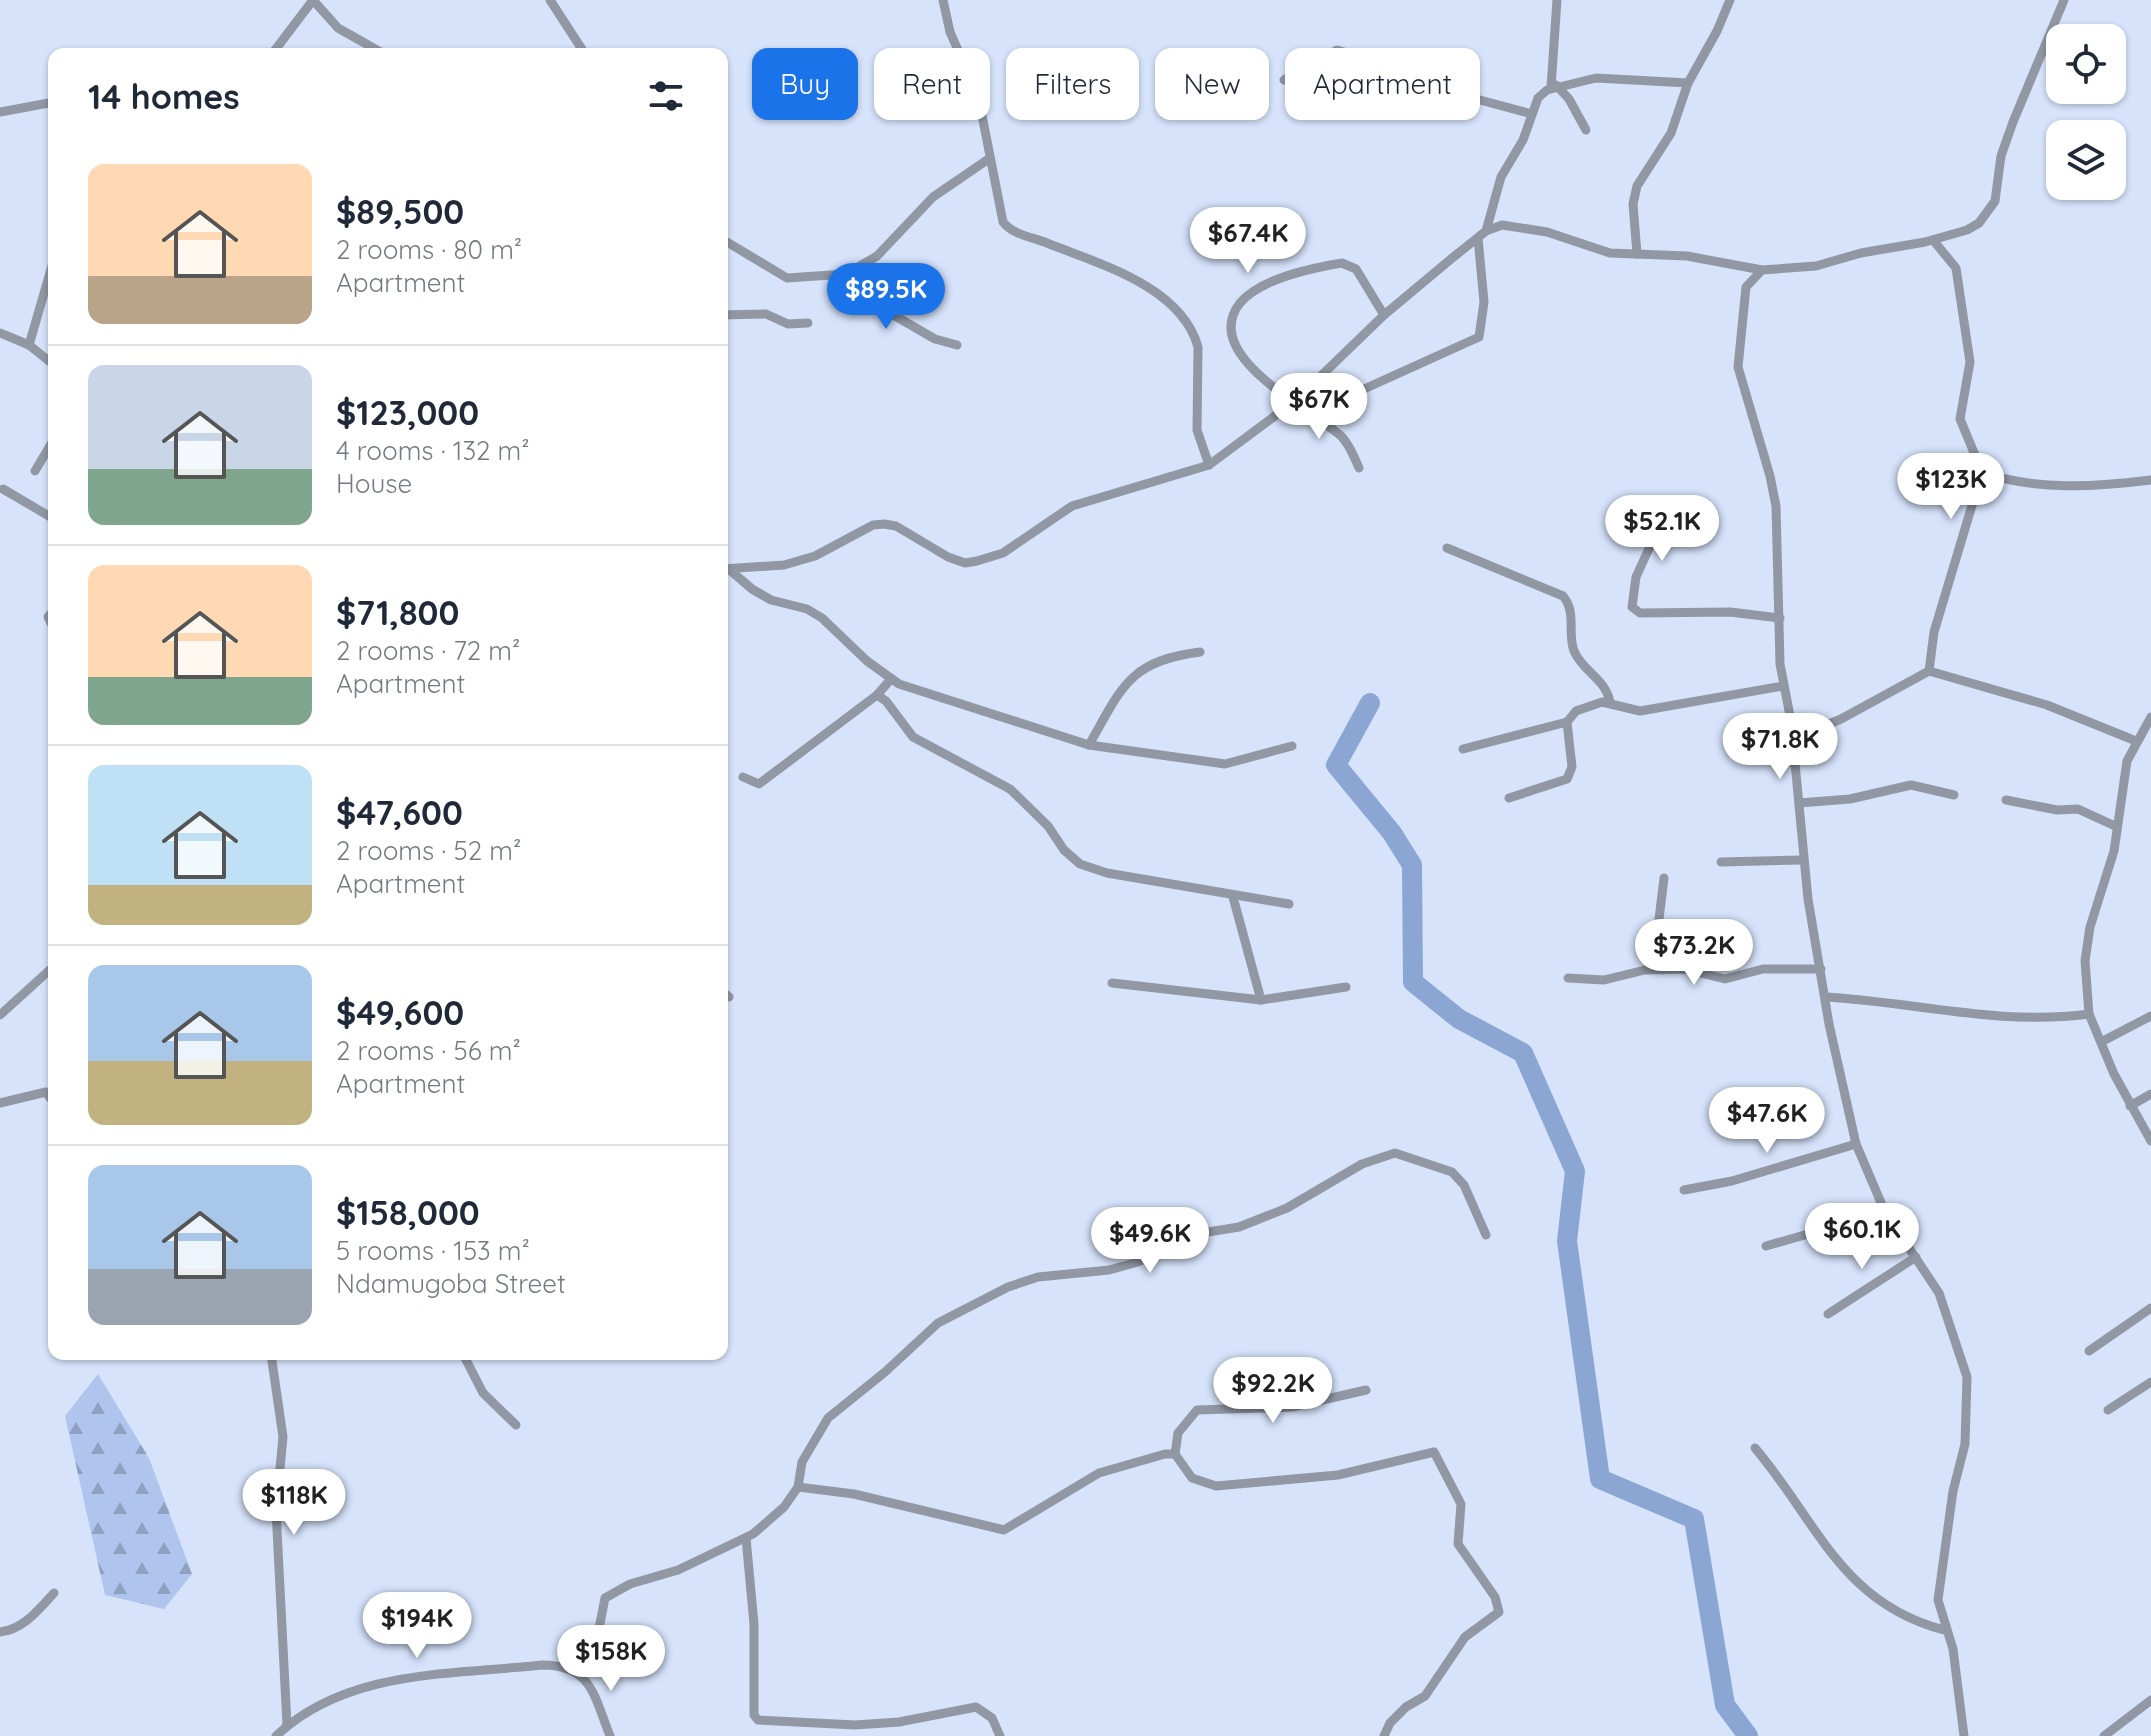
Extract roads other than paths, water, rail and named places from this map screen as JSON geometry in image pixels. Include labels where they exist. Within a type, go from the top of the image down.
[{"type":"street","points":[[277,48],[313,0],[338,28],[373,48]]},
{"type":"street","points":[[550,0],[581,48]]},
{"type":"street","points":[[943,0],[950,32],[978,95],[1000,215],[1006,226],[1083,257],[1165,298],[1185,320],[1198,347],[1197,430],[1209,465]]},
{"type":"street","points":[[1554,86],[1557,0]]},
{"type":"street","points":[[1637,254],[1633,204],[1637,186],[1671,133],[1688,83],[1730,0]]},
{"type":"street","points":[[728,570],[784,565],[815,556],[873,525],[884,524],[965,563],[992,558],[1072,506],[1187,475],[1209,465],[1295,401],[1384,315],[1482,234],[1515,225],[1586,247],[1637,254],[1687,256],[1762,270],[1816,266],[1967,230],[1979,223],[1995,201],[2001,156],[2009,131],[2064,0]]},
{"type":"street","points":[[1284,80],[1337,50],[1401,69],[1465,96],[1532,114]]},
{"type":"street","points":[[1311,413],[1479,337],[1484,302],[1482,234],[1495,190],[1523,140],[1538,98],[1554,86],[1596,78],[1688,83]]},
{"type":"street","points":[[1554,86],[1569,99],[1586,130]]},
{"type":"street","points":[[0,112],[48,103]]},
{"type":"street","points":[[728,243],[787,278],[846,274],[859,269],[889,246],[933,197],[990,158]]},
{"type":"street","points":[[1929,671],[1934,632],[1982,472],[1960,419],[1970,362],[1956,268],[1933,240]]},
{"type":"street","points":[[1359,468],[1343,439],[1255,371],[1233,342],[1230,324],[1245,298],[1259,287],[1342,263],[1356,269],[1384,315]]},
{"type":"street","points":[[859,269],[876,305],[935,339],[957,345]]},
{"type":"street","points":[[1762,270],[1746,287],[1738,367],[1776,506],[1783,686],[1792,739],[1803,860],[1845,1105],[1856,1144],[1885,1212],[1939,1293],[1967,1377],[1969,1400],[1965,1444],[1953,1491],[1938,1600],[1944,1630],[1953,1649],[1964,1736]]},
{"type":"street","points":[[29,345],[48,280]]},
{"type":"street","points":[[728,315],[766,314],[788,324],[808,323]]},
{"type":"street","points":[[0,333],[29,345],[48,360]]},
{"type":"street","points":[[35,471],[48,449]]},
{"type":"street","points":[[1982,472],[2010,482],[2098,487],[2151,480]]},
{"type":"street","points":[[3,489],[48,515]]},
{"type":"street","points":[[1662,520],[1636,577],[1632,607],[1640,613],[1730,612],[1780,618]]},
{"type":"street","points":[[1447,548],[1563,596],[1572,613],[1574,649],[1582,665],[1600,680],[1610,702]]},
{"type":"street","points":[[728,571],[771,600],[807,609],[822,618],[891,679],[1089,745],[1225,764],[1292,746]]},
{"type":"street","points":[[1089,745],[1111,706],[1137,671],[1159,660],[1200,652]]},
{"type":"street","points":[[1792,739],[1841,719],[1929,671],[2047,705],[2136,741]]},
{"type":"street","points":[[743,777],[759,784],[877,695],[891,679]]},
{"type":"street","points":[[1463,749],[1567,722],[1576,711],[1610,702],[1640,711],[1783,686]]},
{"type":"street","points":[[877,695],[886,701],[913,737],[1010,789],[1080,864],[1095,871],[1233,897],[1289,904]]},
{"type":"street","points":[[2151,717],[2127,761],[2115,826],[2114,851],[2100,887],[2085,961],[2089,1014],[2130,1106],[2151,1141]]},
{"type":"street","points":[[1509,798],[1567,779],[1572,767],[1567,722]]},
{"type":"street","points":[[1799,803],[1850,799],[1911,785],[1954,795]]},
{"type":"street","points":[[2006,800],[2057,810],[2078,809],[2115,826]]},
{"type":"street","points":[[1721,862],[1803,860]]},
{"type":"street","points":[[1662,970],[1659,919],[1664,878]]},
{"type":"street","points":[[1233,897],[1261,1000]]},
{"type":"street","points":[[1568,978],[1604,980],[1645,970],[1662,970],[1702,972],[1725,979],[1763,969],[1821,969]]},
{"type":"street","points":[[0,1015],[48,971]]},
{"type":"street","points":[[1112,983],[1261,1000],[1346,987]]},
{"type":"street","points":[[1826,997],[1904,1003],[2017,1020],[2089,1014]]},
{"type":"street","points":[[2101,1042],[2151,1016]]},
{"type":"street","points":[[0,1103],[46,1092],[48,1095]]},
{"type":"street","points":[[2130,1106],[2151,1094]]},
{"type":"street","points":[[1684,1190],[1732,1181],[1856,1144]]},
{"type":"street","points":[[577,1671],[595,1649],[605,1598],[630,1584],[678,1570],[746,1538],[784,1507],[798,1487],[802,1462],[828,1418],[938,1323],[1008,1287],[1038,1277],[1109,1270],[1138,1262],[1202,1233],[1239,1227],[1287,1208],[1362,1164],[1395,1153],[1452,1172],[1464,1185],[1486,1235]]},
{"type":"street","points":[[1766,1246],[1885,1212]]},
{"type":"street","points":[[1828,1314],[1916,1257]]},
{"type":"street","points":[[2089,1351],[2151,1308]]},
{"type":"street","points":[[272,1360],[283,1437],[276,1510],[287,1725]]},
{"type":"street","points":[[466,1360],[483,1393],[516,1425]]},
{"type":"street","points":[[2108,1410],[2151,1382]]},
{"type":"street","points":[[1366,1390],[1292,1407],[1197,1410],[1178,1433],[1175,1454],[1192,1478],[1216,1486],[1338,1475],[1429,1451],[1438,1458],[1461,1504],[1458,1544],[1495,1597],[1499,1612],[1465,1637],[1425,1696],[1406,1707],[1390,1723],[1384,1736]]},
{"type":"street","points":[[1755,1448],[1778,1474],[1843,1571],[1873,1597],[1907,1618],[1944,1630]]},
{"type":"street","points":[[798,1487],[854,1494],[1004,1530],[1099,1473],[1175,1454]]},
{"type":"street","points":[[746,1538],[754,1624],[754,1704],[758,1720],[855,1725],[899,1722],[976,1707],[992,1718],[1000,1736]]},
{"type":"street","points":[[0,1632],[13,1631],[26,1622],[54,1593]]},
{"type":"street","points":[[276,1736],[287,1725],[355,1689],[391,1680],[542,1665],[561,1665],[577,1671],[594,1696],[610,1736]]},
{"type":"street","points":[[2104,1736],[2151,1700]]},
{"type":"waterway","points":[[1370,703],[1336,765],[1392,833],[1412,865],[1413,982],[1459,1019],[1523,1053],[1575,1171],[1567,1241],[1600,1479],[1694,1519],[1725,1705],[1748,1736]]}]
